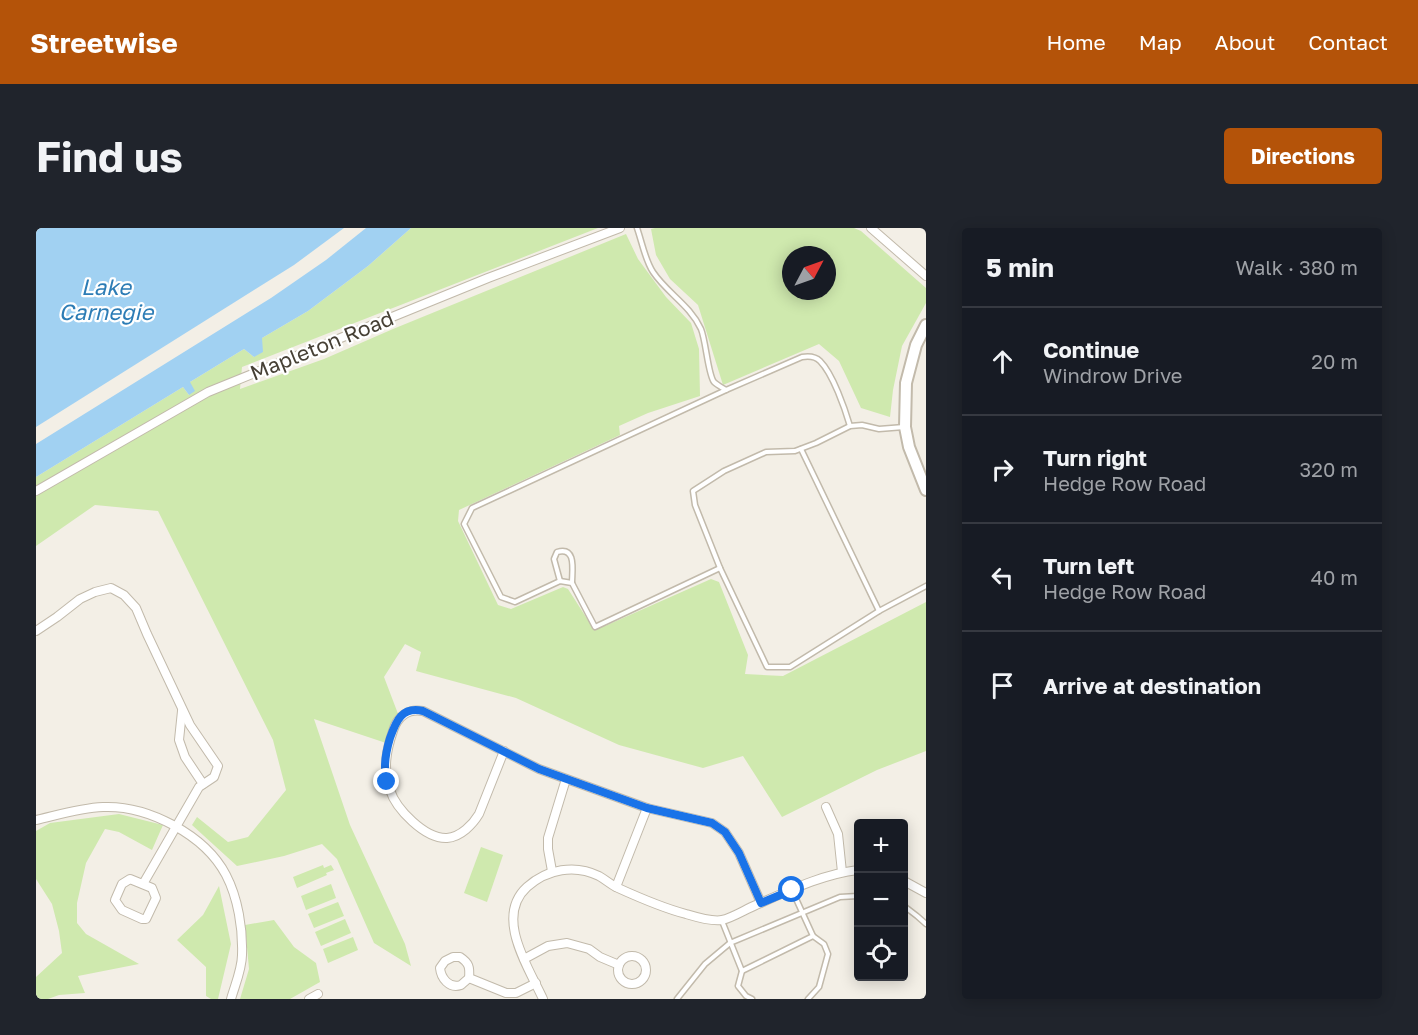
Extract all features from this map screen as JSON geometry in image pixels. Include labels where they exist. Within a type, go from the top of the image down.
[{"type":"street","name":"Mapleton Road","points":[[36,491],[208,393],[488,278],[620,228]]},
{"type":"street","points":[[871,228],[926,276]]},
{"type":"street","points":[[926,325],[916,345],[906,383],[905,427],[909,447],[926,490]]},
{"type":"street","points":[[36,631],[80,599],[94,592],[111,588],[124,595],[136,608],[190,725],[218,766],[214,777],[199,787],[143,884]]},
{"type":"street","points":[[183,710],[179,740],[185,758],[203,784]]},
{"type":"street","points":[[504,751],[474,823],[458,835],[447,838],[423,829],[403,813],[390,793],[385,768],[395,723],[411,710],[423,711],[504,751],[539,769],[647,808],[712,823],[725,832],[739,853],[761,903]]},
{"type":"street","points":[[552,871],[548,837],[566,779]]},
{"type":"street","points":[[36,820],[74,811],[105,807],[134,810],[161,818],[195,839],[213,857],[225,874],[235,899],[242,933],[242,957],[231,999]]},
{"type":"street","points":[[826,807],[838,834],[843,872]]},
{"type":"street","points":[[616,887],[647,808]]},
{"type":"street","points":[[543,999],[516,940],[513,911],[524,889],[536,879],[552,871],[567,869],[586,871],[616,887],[672,910],[699,918],[722,920],[792,890],[843,872],[854,871]]},
{"type":"street","points":[[130,879],[143,884],[152,888],[156,898],[144,919],[122,910],[115,900],[122,884],[130,879]]},
{"type":"street","points":[[908,884],[926,893]]},
{"type":"street","points":[[524,959],[548,946],[567,943],[589,949],[600,957],[619,965]]},
{"type":"street","points":[[469,978],[506,993],[516,993],[536,982]]},
{"type":"street","points":[[309,999],[318,994]]},
{"type":"lane","points":[[637,228],[651,270],[694,317],[702,331],[713,382],[726,390]]},
{"type":"lane","points":[[572,583],[560,581],[515,602],[501,597],[464,524],[472,508],[802,357],[809,356],[819,360],[844,406],[850,426]]},
{"type":"lane","points":[[905,427],[879,429],[862,425],[850,426],[795,451],[766,452],[724,471],[693,491],[694,506],[720,568],[767,667],[790,667],[879,611],[926,586]]},
{"type":"lane","points":[[801,449],[879,611]]},
{"type":"lane","points":[[560,581],[554,559],[557,552],[564,551],[572,558],[572,583],[595,627],[720,568]]},
{"type":"lane","points":[[792,890],[813,936],[824,944],[828,954],[819,987],[808,999]]},
{"type":"lane","points":[[677,999],[705,964],[730,943],[840,897],[854,896]]},
{"type":"lane","points":[[908,910],[926,924]]},
{"type":"lane","points":[[722,920],[742,971],[738,986],[746,996],[752,999]]},
{"type":"lane","points":[[742,971],[813,936]]},
{"type":"green space","points":[[411,228],[598,228],[242,367],[240,389],[324,359],[626,234],[638,259],[666,297],[691,323],[699,349],[700,396],[648,413],[619,426],[620,435],[459,510],[458,521],[498,605],[511,609],[563,587],[568,589],[593,628],[605,626],[711,579],[719,582],[748,655],[745,674],[783,676],[926,602],[926,751],[877,770],[782,817],[743,756],[703,768],[619,745],[516,698],[416,671],[421,652],[405,644],[384,677],[400,719],[389,744],[314,719],[350,825],[405,944],[411,966],[374,943],[337,859],[322,844],[284,856],[237,866],[192,825],[197,817],[228,842],[248,837],[286,790],[273,740],[158,511],[95,505],[36,546],[36,477],[183,387],[189,395],[190,382],[244,349],[254,357],[262,338],[308,311],[368,266]]},
{"type":"green space","points":[[655,228],[854,228],[861,231],[926,288],[926,303],[902,346],[890,417],[861,408],[839,361],[819,344],[723,385],[698,305],[670,279],[656,255],[651,229]]},
{"type":"green space","points":[[119,814],[163,825],[152,850],[119,832],[105,829],[86,863],[77,903],[77,923],[86,934],[139,964],[78,976],[85,993],[36,999],[36,977],[62,953],[52,904],[36,879],[36,831],[50,823]]},
{"type":"green space","points":[[481,847],[503,855],[487,902],[464,893]]},
{"type":"green space","points":[[323,865],[324,868],[331,865],[334,870],[297,888],[293,877]]},
{"type":"green space","points":[[331,884],[336,898],[306,910],[301,896]]},
{"type":"green space","points":[[219,886],[231,944],[218,999],[211,999],[206,996],[206,967],[177,940],[203,915]]},
{"type":"green space","points":[[338,902],[344,916],[314,928],[308,914]]},
{"type":"green space","points":[[345,919],[351,933],[321,946],[315,932]]},
{"type":"green space","points":[[274,920],[294,947],[316,963],[320,982],[290,999],[240,999],[249,969],[245,925]]},
{"type":"green space","points":[[353,937],[358,950],[328,963],[323,949]]},
{"type":"water","name":"Lake Carnegie","points":[[36,228],[344,228],[294,265],[36,427]]},
{"type":"water","points":[[366,228],[411,228],[368,266],[308,311],[262,338],[263,352],[254,357],[244,349],[190,382],[195,391],[189,395],[183,387],[36,477],[36,444],[271,298],[326,260]]},
{"type":"route","points":[[387,782],[385,768],[387,751],[395,723],[411,710],[423,711],[539,769],[647,808],[712,823],[725,832],[739,853],[761,903],[792,890]]}]
